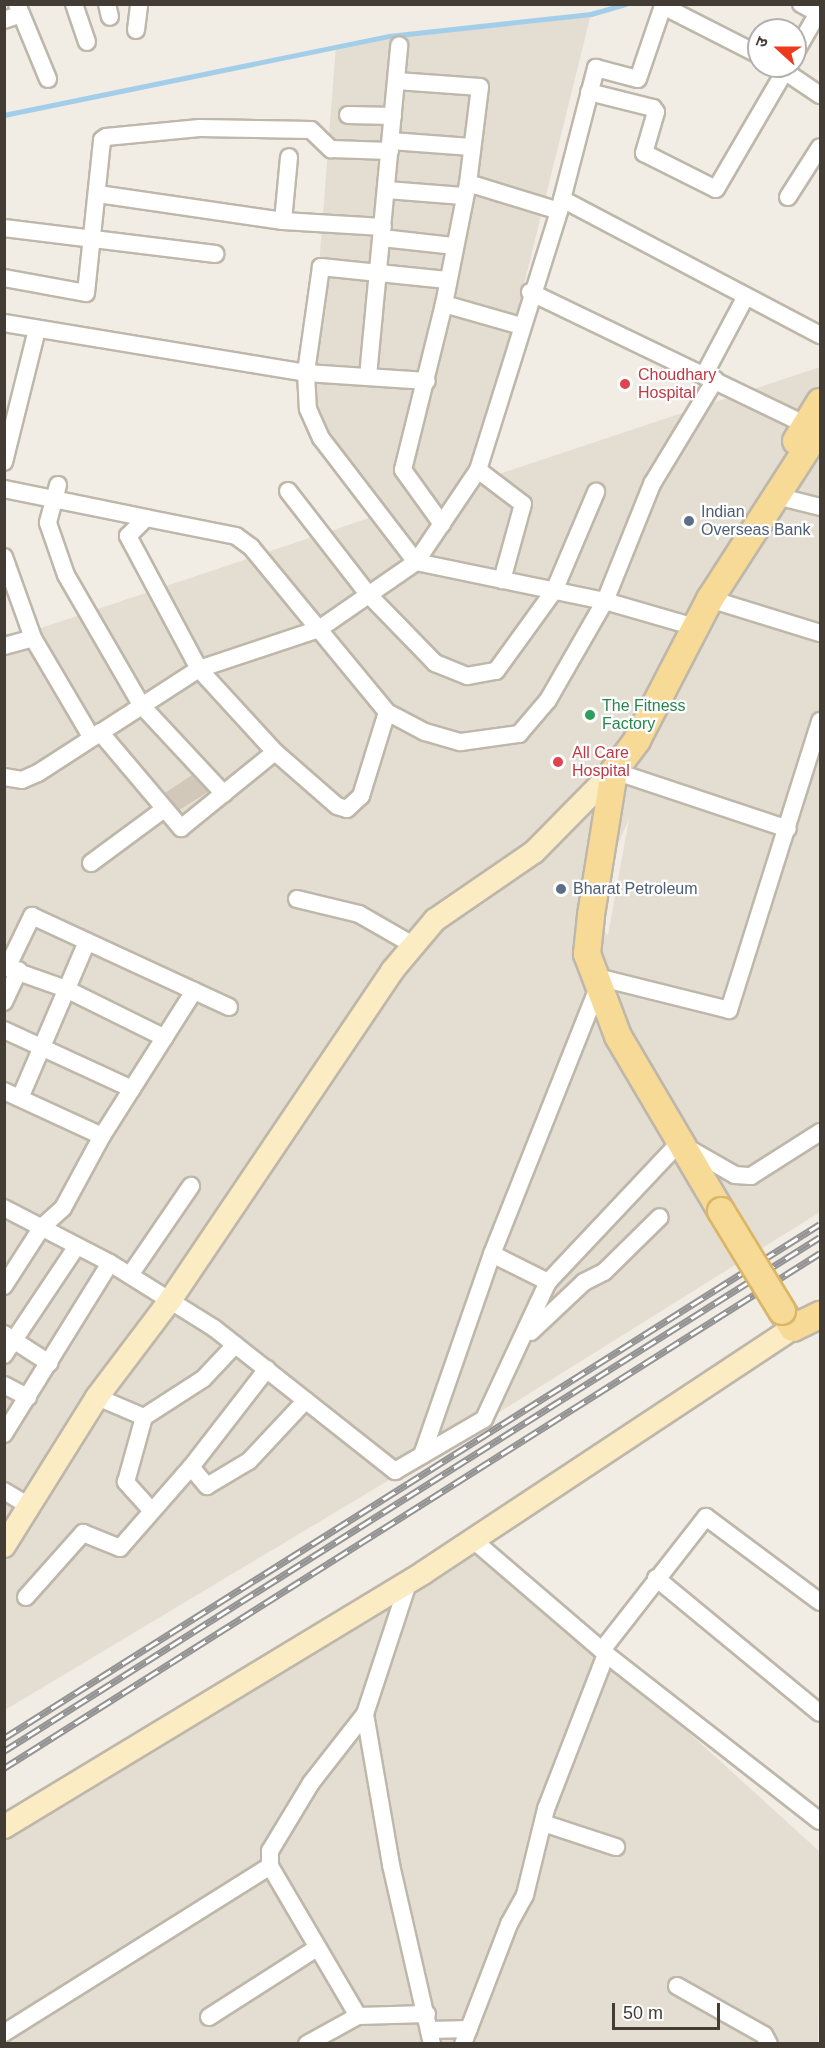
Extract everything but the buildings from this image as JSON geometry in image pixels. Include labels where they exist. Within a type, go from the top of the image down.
[{"type":"main road","points":[[689,625],[710,599],[776,496],[813,427],[820,402]]},
{"type":"main road","points":[[4,1546],[31,1507],[97,1397],[171,1299],[413,945],[462,899],[534,852],[614,771],[629,751],[689,625],[813,427]]},
{"type":"main road","points":[[614,771],[587,954],[595,982],[618,1036],[679,1143],[787,1319]]},
{"type":"main road","points":[[4,1827],[408,1583],[787,1319],[820,1316]]},
{"type":"street","points":[[74,4],[87,42]]},
{"type":"street","points":[[136,30],[139,4]]},
{"type":"street","points":[[801,4],[819,14],[807,34]]},
{"type":"street","points":[[4,777],[22,780],[38,773],[199,669],[319,629],[367,593],[416,562],[478,470],[530,291],[560,205],[589,92],[600,66],[638,79],[663,6],[672,6],[747,48]]},
{"type":"street","points":[[4,20],[19,9],[48,79]]},
{"type":"street","points":[[368,376],[399,45]]},
{"type":"street","points":[[589,92],[653,108],[656,112],[645,154],[717,189],[778,78]]},
{"type":"street","points":[[797,78],[820,95]]},
{"type":"street","points":[[397,81],[480,87],[465,190],[444,304],[427,381],[403,470],[442,524]]},
{"type":"street","points":[[348,115],[393,116]]},
{"type":"street","points":[[4,278],[84,294],[94,239],[102,141],[106,137],[200,128],[311,130],[331,149],[391,146],[471,147]]},
{"type":"street","points":[[788,197],[820,147]]},
{"type":"street","points":[[284,220],[289,157]]},
{"type":"street","points":[[387,190],[465,190],[560,205],[820,334]]},
{"type":"street","points":[[98,194],[383,232],[453,246]]},
{"type":"street","points":[[4,228],[215,254]]},
{"type":"street","points":[[447,280],[321,267],[306,373],[313,424],[416,562],[605,601],[689,625]]},
{"type":"street","points":[[530,291],[813,427]]},
{"type":"street","points":[[4,489],[56,493],[146,518],[236,536],[251,547],[387,712],[425,732],[460,742],[519,734],[548,700],[605,601],[652,484],[710,377],[746,296]]},
{"type":"street","points":[[444,304],[521,326]]},
{"type":"street","points":[[4,322],[37,330],[306,373],[427,381]]},
{"type":"street","points":[[4,462],[37,330]]},
{"type":"street","points":[[478,470],[523,504],[502,580]]},
{"type":"street","points":[[288,491],[367,593],[435,663],[467,676],[496,671],[554,591],[596,492]]},
{"type":"street","points":[[56,493],[48,523],[57,555],[142,706],[224,794]]},
{"type":"street","points":[[776,496],[820,507]]},
{"type":"street","points":[[146,518],[128,536],[199,669],[275,752],[337,806],[347,809],[362,796],[387,712]]},
{"type":"street","points":[[4,557],[33,638],[96,735],[181,828],[275,752]]},
{"type":"street","points":[[710,599],[820,633]]},
{"type":"street","points":[[4,646],[33,638]]},
{"type":"street","points":[[422,1455],[492,1254],[595,982],[729,1010],[789,829],[820,721]]},
{"type":"street","points":[[614,771],[789,829]]},
{"type":"street","points":[[91,863],[163,810]]},
{"type":"street","points":[[297,898],[359,914],[413,945]]},
{"type":"street","points":[[4,1002],[10,968],[32,916],[229,1007]]},
{"type":"street","points":[[87,942],[42,1047],[12,1094],[102,1136]]},
{"type":"street","points":[[10,968],[66,989],[165,1038]]},
{"type":"street","points":[[4,1286],[42,1227],[63,1208],[102,1136],[194,991]]},
{"type":"street","points":[[4,1030],[132,1089]]},
{"type":"street","points":[[5,1208],[110,1263],[171,1299],[267,1369],[395,1471],[484,1419],[548,1282],[679,1143],[735,1175],[751,1176],[820,1132]]},
{"type":"street","points":[[130,1275],[191,1186]]},
{"type":"street","points":[[520,1343],[553,1308],[604,1272],[660,1217]]},
{"type":"street","points":[[4,1355],[9,1337],[77,1246]]},
{"type":"street","points":[[492,1254],[548,1282]]},
{"type":"street","points":[[4,1434],[110,1263]]},
{"type":"street","points":[[9,1337],[48,1363]]},
{"type":"street","points":[[151,1510],[126,1482],[144,1417],[203,1379],[235,1345]]},
{"type":"street","points":[[26,1597],[83,1533],[120,1548],[191,1467],[267,1369]]},
{"type":"street","points":[[4,1385],[28,1397]]},
{"type":"street","points":[[97,1397],[144,1417]]},
{"type":"street","points":[[191,1467],[207,1486],[249,1461],[306,1400]]},
{"type":"street","points":[[4,1491],[31,1507]]},
{"type":"street","points":[[307,2043],[358,2016],[466,2036],[509,1924],[525,1895],[543,1823],[604,1652],[656,1578],[706,1517],[820,1602]]},
{"type":"street","points":[[472,1539],[604,1652],[820,1821]]},
{"type":"street","points":[[656,1578],[820,1713]]},
{"type":"street","points":[[358,2016],[270,1866],[270,1851],[311,1783],[365,1714],[408,1583]]},
{"type":"street","points":[[365,1714],[391,1865],[429,2029]]},
{"type":"street","points":[[543,1823],[616,1847]]},
{"type":"street","points":[[4,2033],[270,1866]]},
{"type":"street","points":[[209,2018],[317,1948]]},
{"type":"street","points":[[677,1986],[764,2035],[769,2043]]},
{"type":"shaded area","points":[[591,14],[478,470],[469,484],[820,367],[820,1212],[421,1461],[5,1710],[5,640],[381,514],[308,409],[336,45]],"holes":[[[629,819],[608,935],[599,921],[600,885]]]},
{"type":"shaded area","points":[[474,1537],[820,1852],[818,2043],[5,2044],[5,1825]]},
{"type":"waterway","points":[[4,115],[389,36],[591,14],[626,4]]},
{"type":"railway","points":[[4,1738],[820,1224]]},
{"type":"railway","points":[[4,1751],[820,1237]]},
{"type":"railway","points":[[4,1768],[820,1253]]},
{"type":"place","name":"Choudhary Hospital","points":[[625,384]]},
{"type":"place","name":"Indian Overseas Bank","points":[[689,521]]},
{"type":"place","name":"The Fitness Factory","points":[[590,715]]},
{"type":"place","name":"All Care Hospital","points":[[558,762]]},
{"type":"place","name":"Bharat Petroleum","points":[[561,889]]}]
